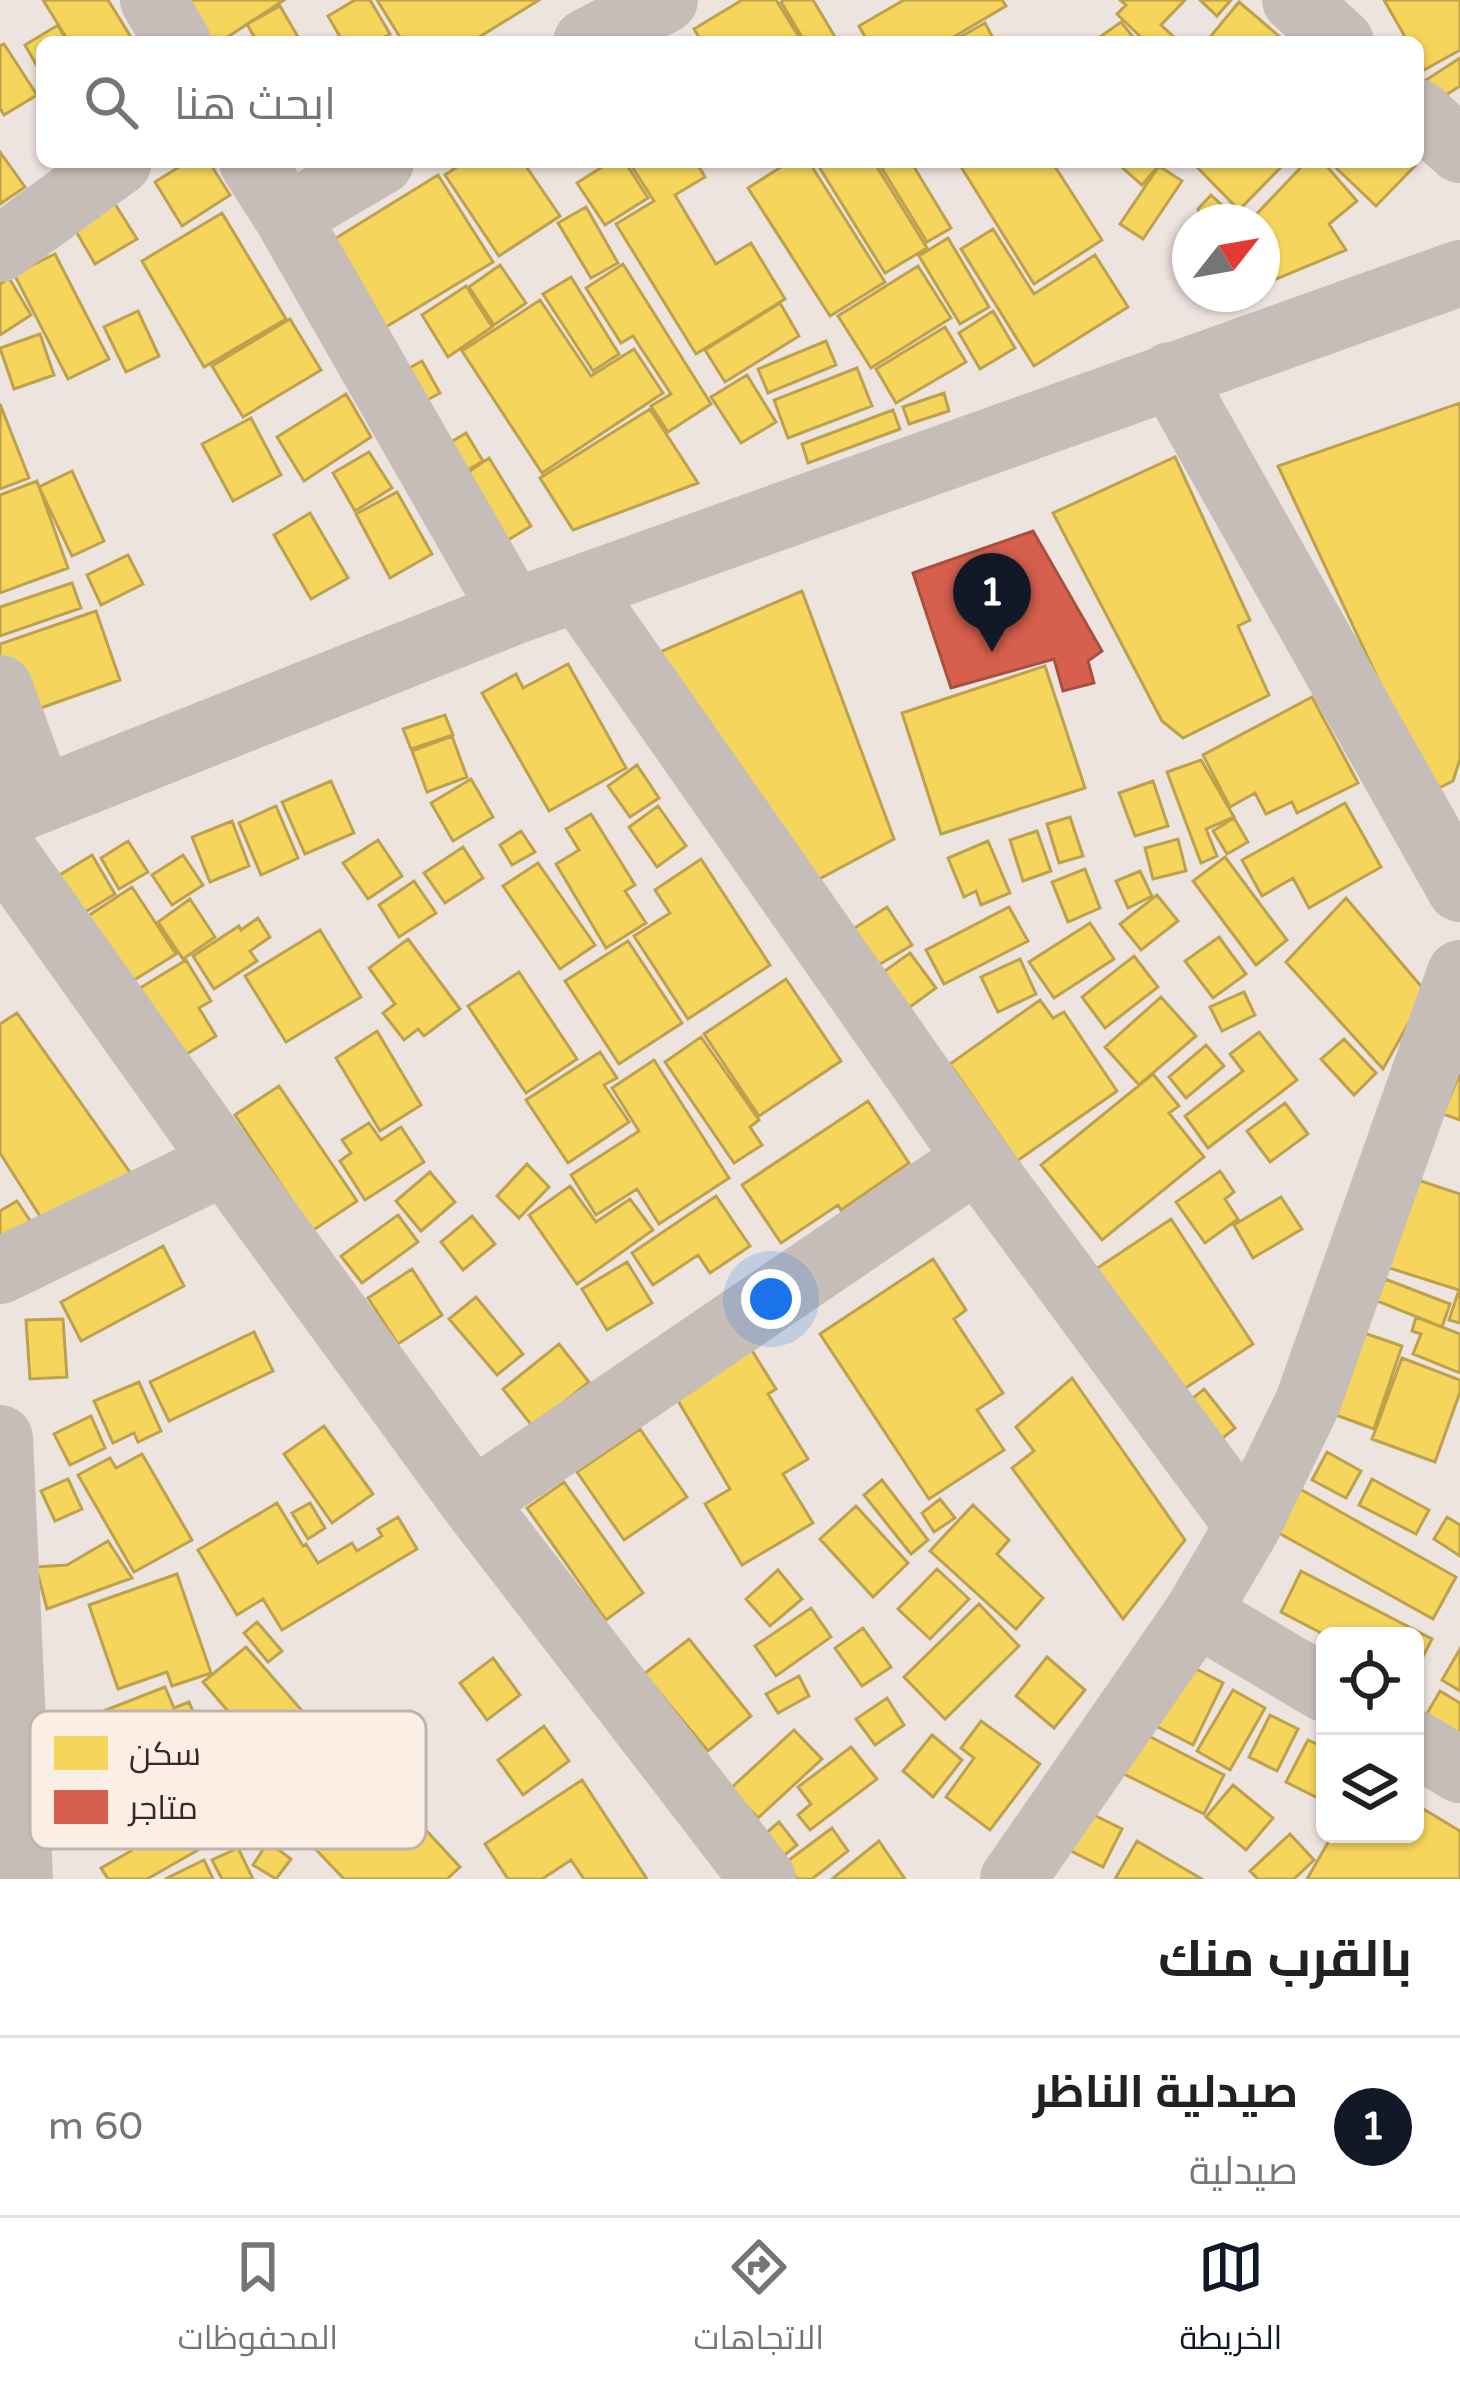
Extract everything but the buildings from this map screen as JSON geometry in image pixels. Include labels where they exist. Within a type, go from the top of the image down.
[{"type":"street","points":[[153,0],[174,36]]},
{"type":"street","points":[[597,36],[665,0]]},
{"type":"street","points":[[1295,0],[1334,36]]},
{"type":"street","points":[[1424,117],[1460,150]]},
{"type":"street","points":[[0,249],[111,168]]},
{"type":"street","points":[[256,168],[512,612]]},
{"type":"street","points":[[286,217],[371,168]]},
{"type":"street","points":[[14,821],[512,612],[1460,273]]},
{"type":"street","points":[[1171,376],[1460,889]]},
{"type":"street","points":[[580,590],[977,1159],[1248,1526]]},
{"type":"street","points":[[0,688],[14,821],[225,1162],[473,1502],[763,1879]]},
{"type":"street","points":[[1013,1879],[1197,1613],[1248,1526],[1308,1402],[1460,973]]},
{"type":"street","points":[[473,1502],[977,1159]]},
{"type":"street","points":[[0,1271],[225,1162]]},
{"type":"street","points":[[0,1438],[20,1879]]},
{"type":"street","points":[[1197,1613],[1316,1685]]},
{"type":"street","points":[[1424,1748],[1460,1770]]},
{"type":"place","name":"صيدلية الناظر","points":[[992,652]]}]
